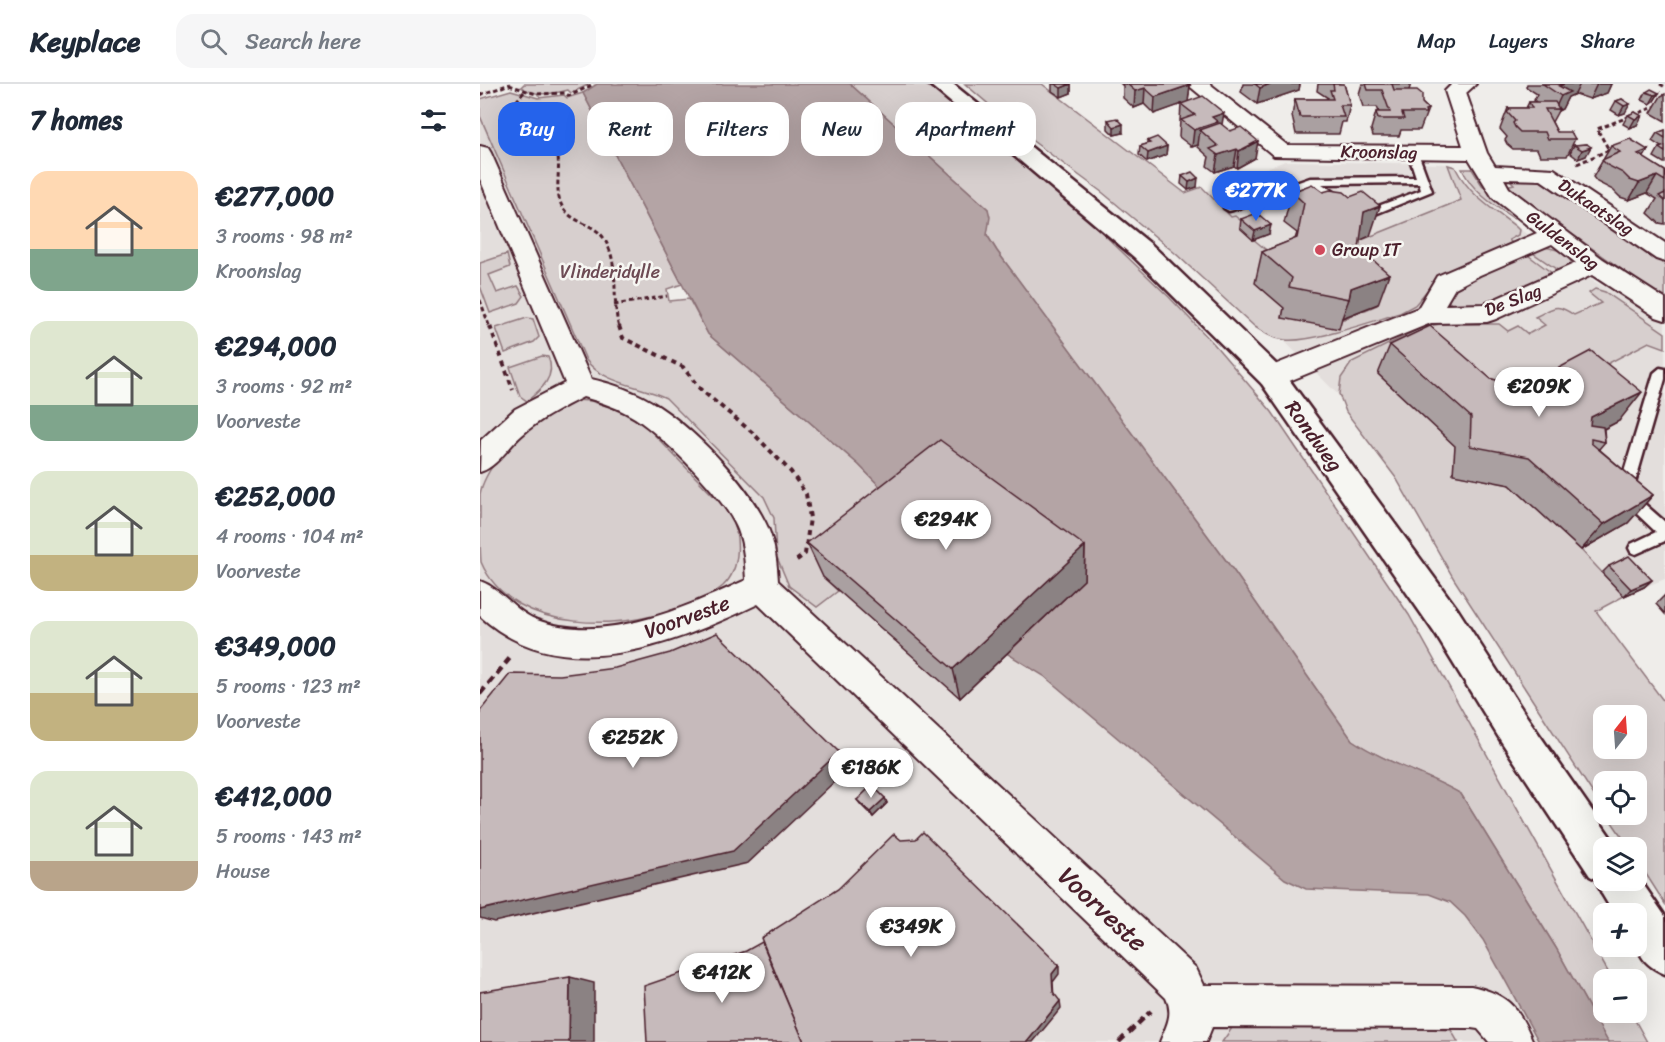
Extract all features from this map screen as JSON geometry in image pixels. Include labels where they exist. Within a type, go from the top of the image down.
[{"type":"main road","name":"Rondweg","points":[[940,84],[1143,251],[1272,377],[1446,621],[1514,729],[1593,846]]},
{"type":"main road","points":[[1623,891],[1665,953]]},
{"type":"street","name":"Kroonslag","points":[[1197,84],[1282,151],[1413,153],[1482,163]]},
{"type":"street","points":[[1455,86],[1482,163]]},
{"type":"street","points":[[480,153],[581,387]]},
{"type":"street","name":"Dukaatslag","points":[[1482,163],[1549,176],[1665,254]]},
{"type":"street","name":"Guldenslag","points":[[1482,163],[1501,193],[1594,265],[1665,311]]},
{"type":"street","points":[[1428,314],[1446,282],[1471,269],[1553,235]]},
{"type":"street","name":"De Slag","points":[[1272,377],[1428,314],[1487,313],[1594,265]]},
{"type":"street","points":[[480,460],[498,437],[523,417],[581,387],[610,392],[633,402],[661,420],[734,494],[753,528],[762,560],[762,587]]},
{"type":"street","name":"Voorveste","points":[[480,595],[499,614],[531,633],[573,642],[631,637],[675,626],[762,587],[1182,983],[1187,1024],[1471,1007],[1486,1009],[1498,1017],[1512,1042]]},
{"type":"lane","points":[[1310,181],[1364,215],[1427,191],[1413,153]]},
{"type":"lane","points":[[1229,208],[1310,181],[1423,180]]},
{"type":"lane","points":[[1636,549],[1665,532],[1624,495],[1660,373],[1665,374]]},
{"type":"path","points":[[480,94],[509,84],[537,96],[565,93],[569,96],[594,84]]},
{"type":"path","points":[[1660,84],[1665,87]]},
{"type":"path","points":[[524,92],[513,105],[514,113],[526,126],[550,138],[554,143],[559,162],[558,199],[572,219],[605,238],[614,272],[618,328],[623,338],[683,367],[700,389],[753,433],[807,494],[810,518],[805,554],[762,587]]},
{"type":"path","points":[[1549,176],[1609,150],[1597,129],[1665,103]]},
{"type":"path","points":[[615,305],[667,296]]},
{"type":"path","points":[[480,300],[523,417]]},
{"type":"path","points":[[480,694],[531,633]]},
{"type":"shaded area","points":[[597,84],[850,84],[870,102],[801,102],[801,156],[883,156],[883,114],[895,125],[895,156],[929,156],[988,209],[990,217],[987,235],[997,251],[1233,570],[1352,740],[1379,756],[1461,794],[1556,948],[1593,1015],[1593,1023],[1597,1023],[1608,1042],[1539,1042],[1483,940],[1465,916],[1450,902],[1429,894],[1306,889],[1285,879],[1044,676],[993,645],[903,510],[859,465],[708,334],[616,156],[673,156],[673,102],[588,102],[583,93]]},
{"type":"shaded area","points":[[480,116],[586,360],[592,368],[608,378],[648,389],[666,398],[764,498],[774,518],[776,555],[790,585],[915,413],[1466,886],[1551,1042],[480,1042]]},
{"type":"shaded area","points":[[1285,161],[1448,164],[1554,259],[1665,321],[1665,579],[1563,619],[1154,211]]},
{"type":"green space","points":[[524,84],[590,84],[571,93],[568,90],[544,94],[526,90],[521,87]]},
{"type":"green space","points":[[850,84],[924,84],[951,102],[895,102],[895,125],[883,114],[883,102],[870,102]]},
{"type":"green space","points":[[965,84],[1042,84],[1185,193],[1202,187],[1231,217],[1235,216],[1246,225],[1240,228],[1289,269],[1256,283],[1284,308],[1282,318],[1344,319],[1377,305],[1354,243],[1461,200],[1448,165],[1455,167],[1467,186],[1481,200],[1519,230],[1518,235],[1509,240],[1514,245],[1433,283],[1415,305],[1400,313],[1342,331],[1310,338],[1285,340],[1277,338],[1255,327],[1176,254],[1103,193],[1036,143],[1036,102],[986,102]]},
{"type":"green space","name":"Vlinderidylle","points":[[511,90],[538,98],[564,95],[567,98],[583,93],[588,102],[587,156],[616,156],[682,284],[667,289],[669,301],[689,299],[708,334],[859,465],[903,510],[823,577],[838,591],[817,607],[789,586],[776,555],[774,518],[764,497],[666,398],[612,379],[593,368],[586,360],[480,116],[480,99]]},
{"type":"green space","points":[[929,156],[1018,156],[1042,175],[1169,297],[1214,344],[1272,412],[1409,615],[1593,945],[1593,957],[1600,957],[1606,969],[1593,969],[1593,1015],[1556,948],[1461,794],[1379,756],[1352,740],[1233,570],[997,251],[987,235],[988,209]]},
{"type":"green space","points":[[1462,169],[1472,169],[1482,185],[1520,215],[1513,218],[1477,191]]},
{"type":"green space","points":[[1507,177],[1539,177],[1665,259],[1665,300],[1511,191],[1506,186],[1514,184]]},
{"type":"green space","points":[[1543,247],[1565,254],[1572,266],[1562,273],[1530,251]]},
{"type":"green space","points":[[1525,253],[1556,276],[1495,304],[1455,307],[1447,300],[1452,291],[1470,277]]},
{"type":"green space","points":[[507,254],[510,267],[489,275],[497,293],[518,286],[524,296],[519,303],[490,313],[480,286],[480,263]]},
{"type":"green space","points":[[1595,289],[1605,292],[1665,333],[1665,348],[1649,342],[1509,415],[1378,374],[1455,446],[1454,474],[1510,485],[1581,550],[1624,596],[1596,611],[1665,703],[1665,904],[1647,876],[1647,837],[1622,837],[1614,825],[1647,825],[1647,771],[1593,771],[1593,794],[1454,579],[1396,478],[1346,412],[1339,394],[1341,378],[1352,362],[1423,327],[1440,324],[1499,324],[1508,331],[1518,326],[1528,334],[1545,325],[1535,317],[1551,309],[1563,309],[1574,315],[1601,303],[1589,293]]},
{"type":"green space","points":[[527,318],[533,319],[539,337],[534,342],[505,353],[496,328]]},
{"type":"green space","points":[[542,356],[548,357],[549,376],[542,387],[527,401],[520,396],[510,367]]},
{"type":"green space","points":[[573,400],[591,401],[622,411],[643,423],[730,513],[736,531],[736,561],[729,579],[720,589],[667,612],[638,619],[607,622],[576,621],[546,615],[519,604],[497,586],[481,562],[480,494],[483,485],[507,446],[522,430]]},
{"type":"green space","points":[[1237,1021],[1451,1030],[1458,1042],[1222,1042]]},
{"type":"green space","points":[[1597,1023],[1637,1023],[1647,1042],[1608,1042]]},
{"type":"building","points":[[1055,84],[1071,84],[1061,88]]},
{"type":"building","points":[[1127,84],[1190,85],[1155,97],[1145,88],[1135,91]]},
{"type":"building","points":[[1255,84],[1270,84],[1260,88]]},
{"type":"building","points":[[1333,84],[1344,84],[1350,105],[1340,105],[1344,117],[1300,117],[1295,99],[1333,99],[1330,90],[1334,90]]},
{"type":"building","points":[[1366,84],[1392,84],[1394,90],[1417,90],[1422,94],[1422,103],[1428,109],[1425,110],[1426,113],[1402,113],[1404,119],[1378,119],[1376,112],[1390,112],[1382,90],[1368,90]]},
{"type":"building","points":[[1543,84],[1564,84],[1559,86],[1570,92],[1561,96]]},
{"type":"building","points":[[1651,89],[1659,93],[1655,95],[1646,92]]},
{"type":"building","points":[[1203,96],[1224,113],[1212,117],[1218,122],[1194,130],[1181,120],[1195,115],[1181,104]]},
{"type":"building","points":[[1622,99],[1630,104],[1624,106],[1616,101]]},
{"type":"building","points":[[1529,102],[1555,102],[1559,109],[1545,109],[1557,132],[1571,132],[1575,139],[1548,139],[1545,132],[1520,132],[1513,123],[1515,121],[1507,112],[1510,110],[1508,108],[1532,108]]},
{"type":"building","points":[[1635,112],[1642,116],[1635,119],[1628,115]]},
{"type":"building","points":[[1117,118],[1123,124],[1114,127],[1108,120]]},
{"type":"building","points":[[1220,123],[1230,131],[1241,127],[1258,141],[1239,151],[1237,149],[1218,155],[1210,149],[1218,146],[1200,130]]},
{"type":"building","points":[[1665,130],[1665,138],[1657,133]]},
{"type":"building","points":[[1157,137],[1167,146],[1148,153],[1140,146],[1150,143],[1147,141]]},
{"type":"building","points":[[1630,139],[1648,150],[1638,154],[1665,171],[1665,181],[1657,176],[1639,183],[1630,180],[1602,160],[1620,152],[1611,146]]},
{"type":"building","points":[[1587,144],[1591,147],[1582,150],[1574,145]]},
{"type":"building","points":[[1192,172],[1198,178],[1189,182],[1182,176]]},
{"type":"building","points":[[1312,184],[1323,192],[1330,190],[1344,192],[1350,197],[1363,192],[1380,206],[1364,212],[1359,248],[1389,274],[1351,288],[1349,299],[1289,287],[1292,278],[1262,252],[1297,238],[1304,203],[1292,192]]},
{"type":"building","points":[[1665,193],[1665,201],[1659,196]]},
{"type":"building","points":[[1257,213],[1271,225],[1255,231],[1241,219]]},
{"type":"building","points":[[1430,326],[1491,379],[1527,385],[1591,351],[1642,392],[1591,417],[1590,425],[1603,427],[1605,442],[1591,439],[1591,443],[1653,495],[1604,524],[1529,457],[1470,446],[1471,417],[1390,345]]},
{"type":"building","points":[[940,440],[1085,546],[953,669],[807,543]]},
{"type":"building","points":[[1629,556],[1652,580],[1631,589],[1609,566]]},
{"type":"building","points":[[717,633],[839,752],[733,851],[480,910],[480,711],[510,674],[560,675],[615,668],[670,653]]},
{"type":"building","points":[[872,785],[885,798],[870,812],[857,800]]},
{"type":"building","points":[[923,832],[1059,965],[1052,974],[1053,992],[1060,1001],[1027,1042],[804,1042],[761,938],[838,889],[894,834],[901,840],[916,839]]},
{"type":"building","points":[[762,942],[804,1042],[647,1042],[644,986],[746,951]]},
{"type":"building","points":[[570,977],[569,1042],[480,1042],[480,992]]},
{"type":"place","name":"Group IT","points":[[1320,250]]}]
